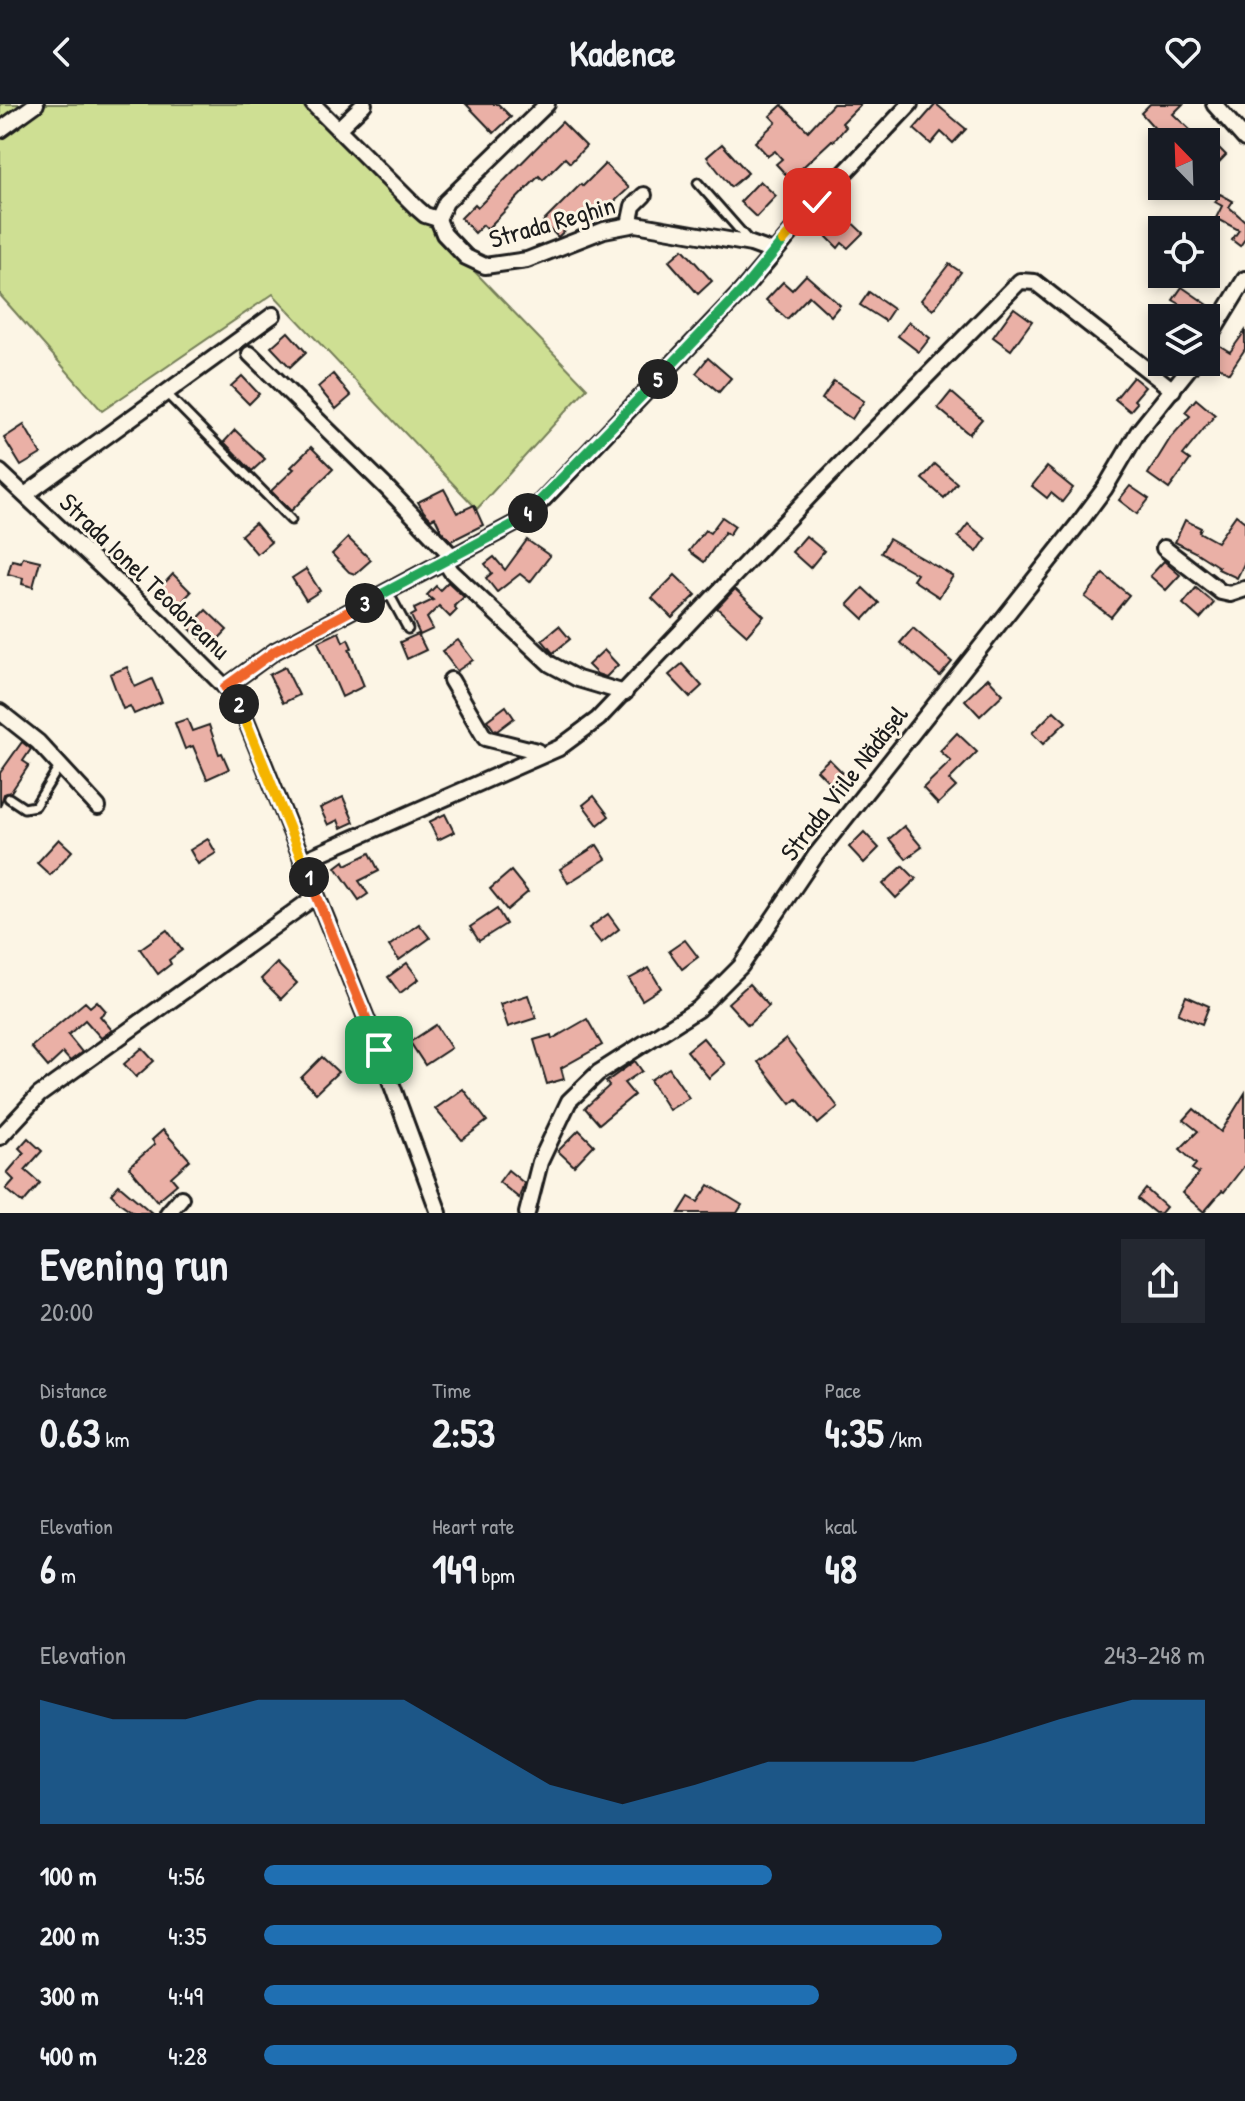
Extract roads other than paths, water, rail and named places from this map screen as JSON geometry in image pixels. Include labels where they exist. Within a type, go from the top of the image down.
[{"type":"street","points":[[0,130],[36,104]]},
{"type":"street","name":"Strada Reghin","points":[[313,104],[417,208],[425,215],[438,219],[444,234],[466,257],[485,266],[527,260],[604,230],[629,225],[647,225],[751,244],[773,252]]},
{"type":"street","points":[[338,129],[364,104]]},
{"type":"street","points":[[438,219],[446,202],[547,104]]},
{"type":"street","points":[[225,687],[275,651],[516,523],[535,508],[741,292],[817,202],[910,104]]},
{"type":"street","points":[[1214,104],[1245,139]]},
{"type":"street","points":[[629,225],[633,206],[644,195]]},
{"type":"street","points":[[1220,320],[1245,279]]},
{"type":"street","points":[[302,861],[559,748],[578,735],[625,693],[820,485],[944,362],[1020,281],[1035,282],[1173,390]]},
{"type":"street","points":[[25,495],[273,315]]},
{"type":"street","points":[[250,354],[386,487],[448,558],[451,571],[550,664],[578,679],[625,693]]},
{"type":"street","name":"Strada Viile Nădășel","points":[[527,1213],[540,1162],[569,1101],[598,1073],[698,1009],[741,966],[816,855],[1079,523],[1105,488],[1138,432],[1184,376]]},
{"type":"street","name":"Strada Ionel Teodoreanu","points":[[0,472],[238,700],[384,1063],[439,1213]]},
{"type":"street","points":[[1164,548],[1221,592],[1230,594],[1245,589]]},
{"type":"street","points":[[451,680],[485,738],[537,751],[539,756]]},
{"type":"street","points":[[0,712],[38,742],[98,807]]},
{"type":"street","points":[[0,1137],[39,1095],[316,896]]},
{"type":"street","points":[[168,1213],[181,1198]]},
{"type":"lane","points":[[698,183],[751,244]]},
{"type":"lane","points":[[167,394],[291,520]]},
{"type":"lane","points":[[388,592],[408,629]]},
{"type":"lane","points":[[9,798],[24,808],[35,806],[60,765]]}]
